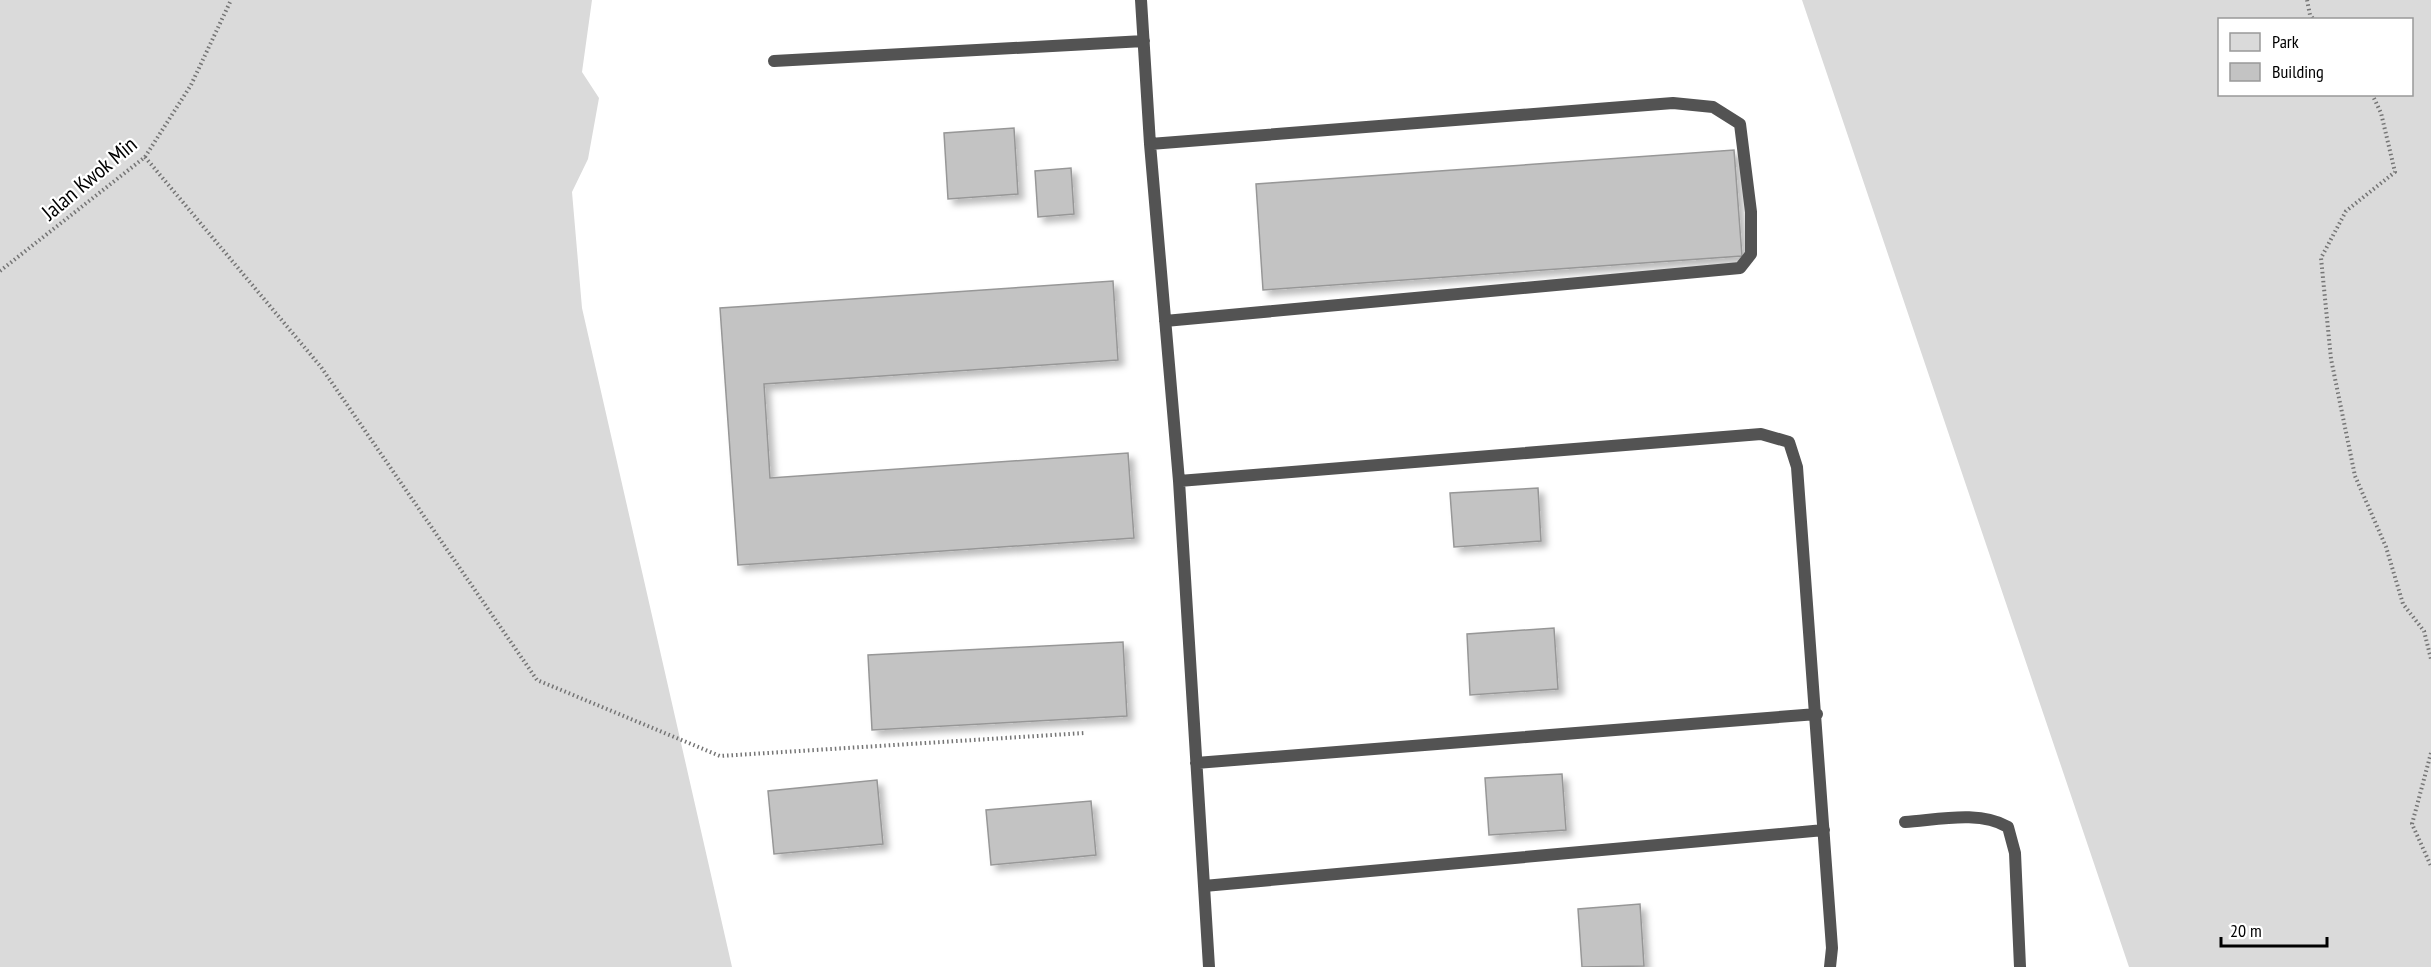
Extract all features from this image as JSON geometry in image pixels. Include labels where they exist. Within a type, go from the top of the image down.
[{"type":"lane","points":[[1141,0],[1150,144],[1179,481],[1209,967]]},
{"type":"lane","points":[[774,61],[1144,41]]},
{"type":"lane","points":[[1150,144],[1673,103],[1713,107],[1740,124],[1751,212],[1751,254],[1740,268],[1166,321]]},
{"type":"lane","points":[[1179,481],[1761,434],[1789,442],[1797,467],[1817,714],[1832,948],[1830,967]]},
{"type":"lane","points":[[1196,763],[1817,714]]},
{"type":"lane","points":[[1905,822],[1979,818],[1997,820],[2008,826],[2014,853],[2020,967]]},
{"type":"lane","points":[[1204,886],[1824,830]]},
{"type":"path","name":"Jalan Kwok Min","points":[[0,271],[145,157],[191,85],[231,0]]},
{"type":"path","points":[[2307,0],[2312,18]]},
{"type":"path","points":[[2374,96],[2381,113],[2395,172],[2346,211],[2321,258],[2331,360],[2355,476],[2386,547],[2403,604],[2424,631],[2431,659]]},
{"type":"path","points":[[145,157],[321,368],[537,680],[720,756],[1083,733]]},
{"type":"path","points":[[2431,753],[2412,824],[2431,866]]},
{"type":"green space","points":[[0,0],[592,0],[582,72],[599,98],[588,159],[572,192],[582,308],[732,967],[0,967]]},
{"type":"green space","points":[[1802,0],[2431,0],[2431,967],[2129,967]]},
{"type":"building","points":[[1014,128],[1018,194],[948,199],[944,133]]},
{"type":"building","points":[[1734,150],[1742,256],[1263,290],[1256,184]]},
{"type":"building","points":[[1071,168],[1074,214],[1038,217],[1035,171]]},
{"type":"building","points":[[1113,281],[1118,360],[764,384],[770,478],[1128,453],[1134,538],[738,565],[720,308]]},
{"type":"building","points":[[1538,488],[1541,541],[1454,547],[1450,493]]},
{"type":"building","points":[[1554,628],[1558,689],[1470,695],[1467,634]]},
{"type":"building","points":[[1123,642],[1127,716],[872,730],[868,655]]},
{"type":"building","points":[[1562,774],[1566,830],[1489,835],[1485,778]]},
{"type":"building","points":[[877,780],[883,844],[774,854],[768,791]]},
{"type":"building","points":[[1091,801],[1096,855],[991,865],[986,810]]},
{"type":"building","points":[[1640,904],[1644,966],[1582,967],[1578,909]]}]
